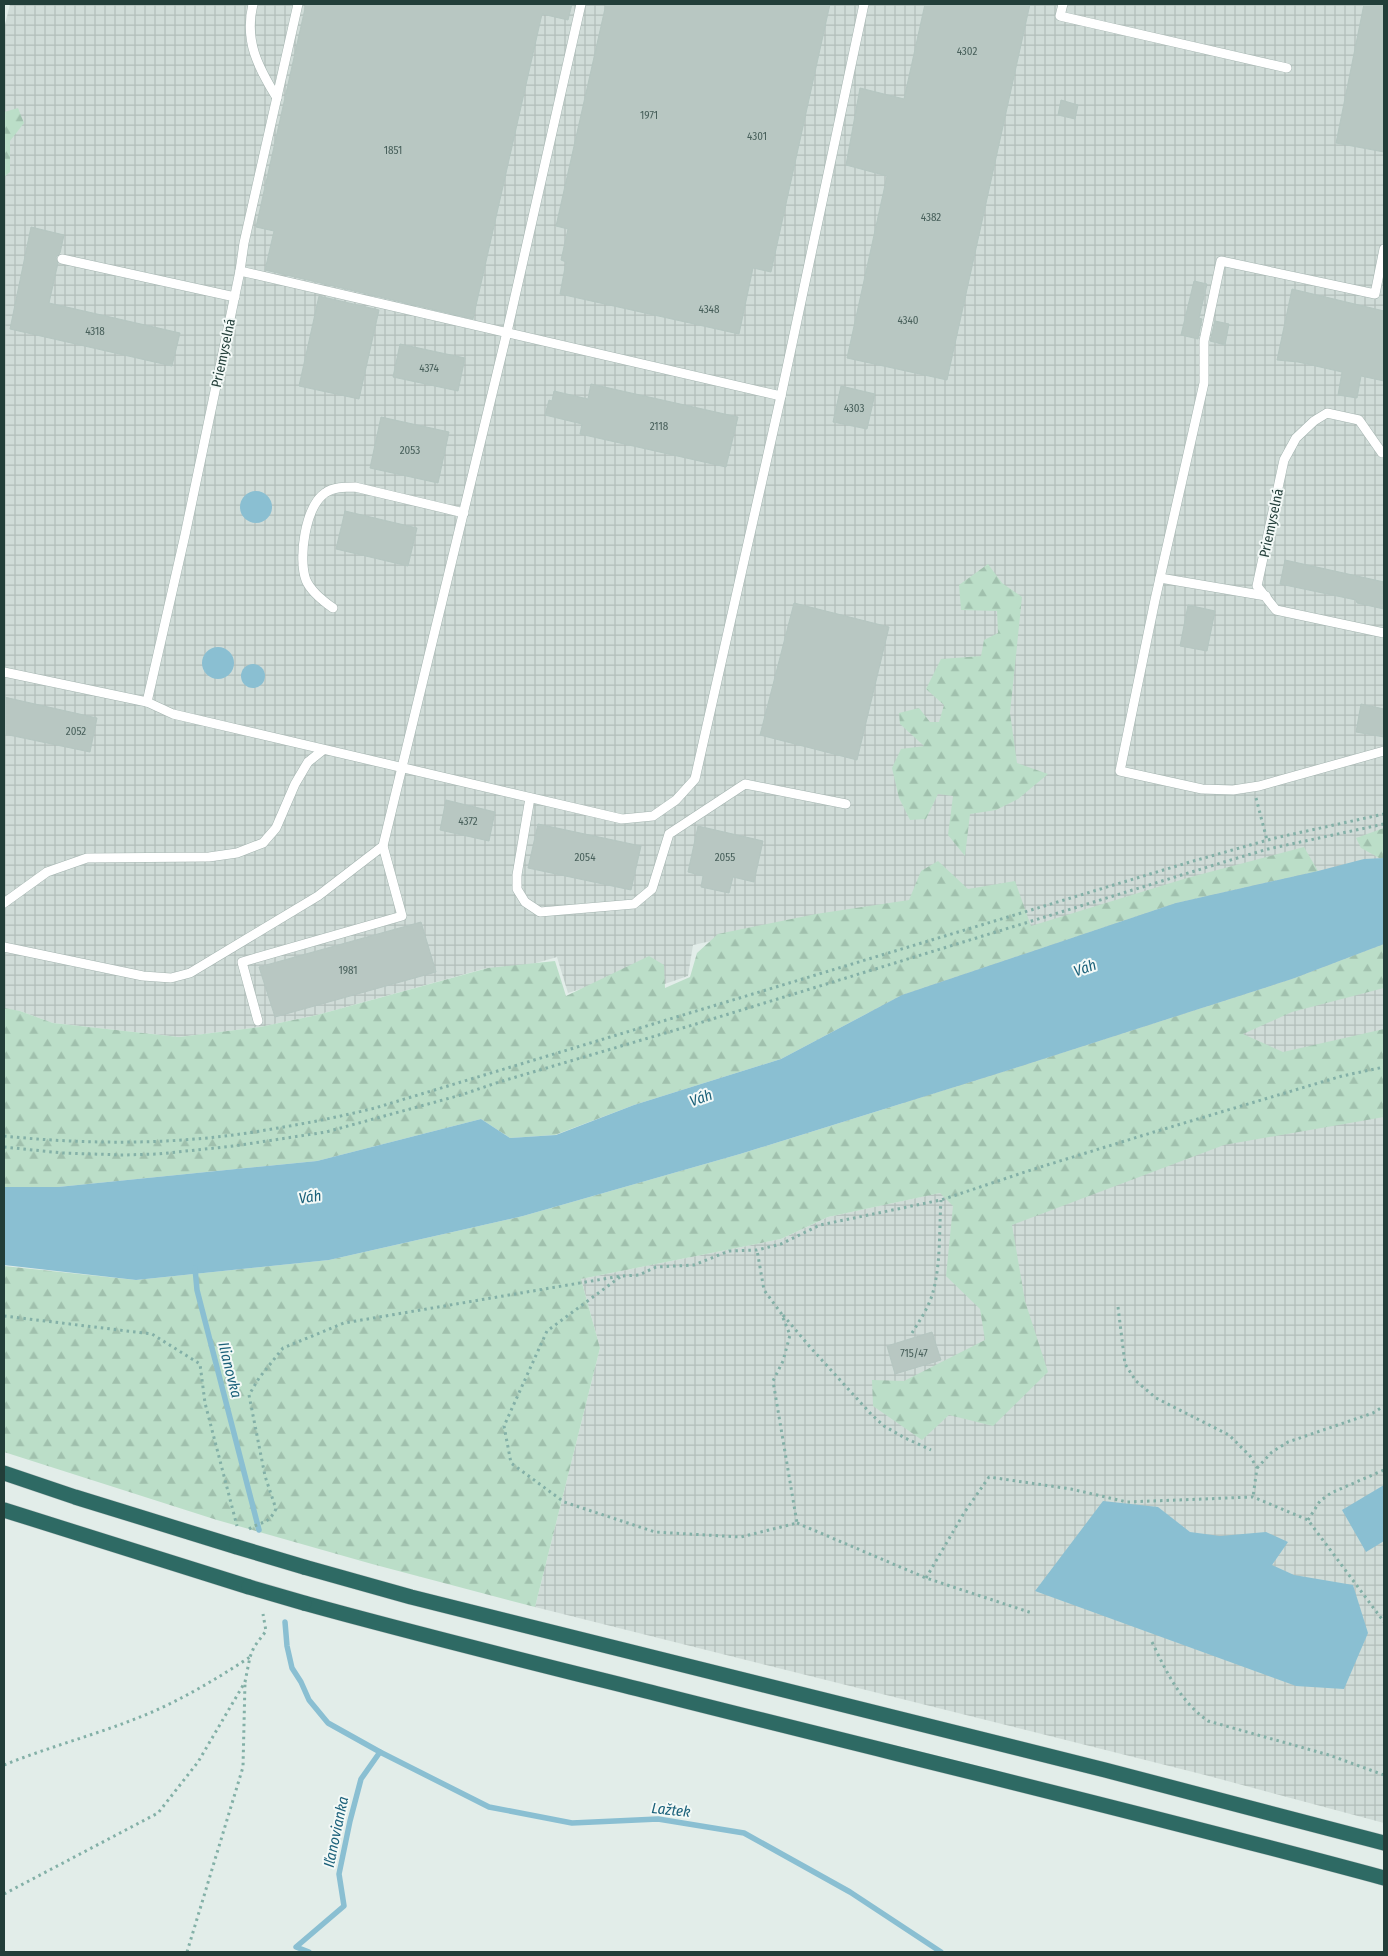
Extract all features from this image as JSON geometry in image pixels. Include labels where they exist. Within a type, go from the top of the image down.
[{"type":"highway","points":[[4,1473],[74,1498],[411,1597],[1104,1770],[1384,1843]]},
{"type":"highway","points":[[4,1510],[249,1587],[402,1630],[1098,1804],[1384,1878]]},
{"type":"lane","points":[[253,4],[250,18],[252,46],[260,70],[277,98]]},
{"type":"lane","name":"Priemyselná","points":[[147,702],[185,535],[235,297],[244,243],[298,4]]},
{"type":"lane","points":[[258,1021],[242,962],[402,916],[384,846],[507,332],[581,4]]},
{"type":"lane","points":[[4,672],[147,702],[173,714],[622,819],[653,816],[676,800],[695,779],[781,396],[864,4]]},
{"type":"lane","points":[[1063,4],[1060,16],[1287,68]]},
{"type":"lane","points":[[1384,249],[1375,294],[1221,261],[1204,341],[1204,382],[1160,578],[1120,771],[1202,789],[1232,790],[1253,788],[1384,751]]},
{"type":"lane","points":[[62,259],[235,297]]},
{"type":"lane","points":[[240,271],[781,396]]},
{"type":"lane","name":"Priemyselná","points":[[1266,596],[1257,586],[1284,460],[1296,438],[1314,421],[1327,413],[1359,420],[1382,453],[1384,453]]},
{"type":"lane","points":[[333,608],[317,596],[306,582],[302,567],[308,520],[315,502],[326,492],[339,488],[355,487],[464,512]]},
{"type":"lane","points":[[1160,578],[1266,596],[1276,610],[1384,633]]},
{"type":"lane","points":[[4,903],[30,882],[47,872],[87,858],[209,857],[238,853],[263,843],[276,828],[295,784],[308,762],[323,750]]},
{"type":"lane","points":[[530,798],[516,875],[517,889],[525,902],[540,912],[634,904],[652,889],[669,834],[745,784],[846,804]]},
{"type":"lane","points":[[4,946],[143,976],[171,978],[190,973],[318,896],[384,846]]},
{"type":"path","points":[[1253,788],[1267,840]]},
{"type":"path","points":[[4,1136],[98,1142],[196,1138],[264,1131],[375,1108],[1190,862],[1267,840],[1384,814]]},
{"type":"path","points":[[4,1147],[62,1153],[158,1154],[234,1146],[326,1132],[461,1096],[499,1082],[696,1024],[1268,849],[1384,824]]},
{"type":"path","points":[[249,1529],[257,1524],[266,1523],[276,1509],[265,1476],[249,1395],[259,1378],[283,1348],[344,1323],[621,1276],[639,1275],[656,1267],[694,1265],[729,1251],[757,1250],[781,1244],[820,1225],[940,1200],[1201,1118],[1342,1076],[1384,1067]]},
{"type":"path","points":[[912,1333],[926,1311],[933,1292],[937,1271],[940,1200]]},
{"type":"path","points":[[757,1250],[764,1290],[810,1348],[884,1426],[932,1450]]},
{"type":"path","points":[[621,1276],[547,1331],[504,1426],[511,1463],[564,1502],[655,1532],[741,1537],[797,1523],[926,1578],[1032,1613]]},
{"type":"path","points":[[1118,1307],[1125,1364],[1136,1381],[1156,1398],[1229,1435],[1250,1456],[1257,1468]]},
{"type":"path","points":[[781,1313],[790,1335],[783,1361],[773,1381],[797,1523]]},
{"type":"path","points":[[4,1316],[152,1334],[200,1364],[205,1403],[238,1526]]},
{"type":"path","points":[[1252,1497],[1257,1468],[1272,1452],[1288,1442],[1373,1413],[1384,1406]]},
{"type":"path","points":[[1308,1520],[1320,1501],[1331,1493],[1384,1470]]},
{"type":"path","points":[[926,1578],[964,1512],[989,1477],[1071,1488],[1127,1502],[1252,1497],[1308,1520],[1384,1622]]},
{"type":"path","points":[[186,1952],[242,1767],[245,1682],[254,1647],[266,1632],[263,1614]]},
{"type":"path","points":[[1152,1642],[1178,1693],[1208,1722],[1329,1755],[1384,1775]]},
{"type":"path","points":[[4,1765],[160,1709],[213,1682],[250,1657]]},
{"type":"path","points":[[4,1894],[158,1813],[198,1762],[245,1682]]},
{"type":"shaded area","points":[[10,4],[1384,4],[1384,1823],[1205,1775],[535,1607],[600,1348],[581,1279],[781,1239],[828,1217],[939,1193],[831,915],[693,945],[688,976],[656,987],[650,967],[568,993],[557,957],[490,976],[487,968],[317,1015],[260,1027],[179,1037],[53,1023],[20,1011],[4,1010],[4,29]]},
{"type":"green space","points":[[18,108],[24,123],[10,141],[10,172],[4,177],[4,112]]},
{"type":"green space","points":[[988,564],[1002,583],[1022,597],[1010,713],[1017,763],[1048,774],[1018,799],[996,810],[970,814],[965,856],[948,835],[953,796],[938,794],[926,819],[910,820],[899,798],[892,768],[901,749],[924,746],[900,724],[899,713],[919,708],[930,722],[939,722],[944,705],[926,689],[941,659],[981,656],[984,640],[998,633],[997,611],[961,610],[959,585]]},
{"type":"green space","points":[[1384,828],[1384,858],[1381,859],[1361,848],[1356,838]]},
{"type":"green space","points":[[1304,847],[1318,871],[1176,903],[902,995],[781,1059],[634,1105],[555,1135],[510,1138],[481,1119],[317,1161],[58,1187],[4,1187],[4,1008],[20,1011],[53,1023],[179,1037],[260,1027],[317,1015],[488,968],[555,961],[566,996],[649,956],[664,965],[665,988],[690,977],[697,953],[718,934],[816,914],[909,900],[921,871],[938,861],[968,889],[1015,881],[1031,926],[1187,878]]},
{"type":"green space","points":[[1384,944],[1384,988],[1292,1012],[1243,1034],[1283,1052],[1384,1029],[1384,1117],[1224,1145],[1012,1225],[1025,1301],[1048,1372],[993,1426],[949,1415],[922,1440],[873,1406],[872,1380],[904,1381],[985,1340],[980,1309],[946,1276],[953,1206],[940,1193],[828,1217],[781,1239],[581,1279],[600,1348],[535,1607],[372,1564],[217,1520],[4,1452],[4,1266],[136,1280],[329,1260],[523,1216],[740,1154],[1009,1070],[1292,979]]},
{"type":"water","points":[[256,491],[267,496],[272,507],[267,518],[256,523],[245,518],[240,507],[245,496]]},
{"type":"water","points":[[218,647],[229,652],[234,663],[229,674],[218,679],[207,674],[202,663],[207,652]]},
{"type":"water","points":[[253,664],[258,665],[264,671],[264,681],[258,687],[253,688],[248,687],[242,681],[241,676],[242,671],[248,665]]},
{"type":"water","name":"Váh","points":[[1384,858],[1384,944],[1292,979],[740,1154],[523,1216],[329,1260],[136,1280],[4,1265],[4,1187],[58,1187],[317,1161],[481,1119],[510,1138],[556,1135],[634,1105],[781,1059],[902,995],[1176,903],[1364,859]]},
{"type":"water","points":[[1384,1485],[1384,1541],[1366,1552],[1342,1510]]},
{"type":"water","points":[[1103,1501],[1158,1507],[1190,1532],[1220,1536],[1266,1532],[1288,1542],[1272,1565],[1294,1575],[1353,1585],[1368,1633],[1344,1689],[1296,1686],[1035,1591]]},
{"type":"building","points":[[306,4],[572,4],[568,20],[542,14],[473,319],[265,270],[274,231],[256,227]]},
{"type":"building","points":[[606,4],[830,4],[771,272],[753,268],[739,334],[560,294],[566,262],[561,260],[568,229],[556,226]]},
{"type":"building","points":[[925,4],[1030,4],[947,380],[847,358],[887,176],[846,165],[860,88],[904,99]]},
{"type":"building","points":[[1364,4],[1384,4],[1384,152],[1336,143]]},
{"type":"building","points":[[1061,100],[1078,105],[1075,119],[1058,115]]},
{"type":"building","points":[[31,227],[64,235],[60,253],[56,257],[58,263],[49,303],[180,333],[172,366],[10,329]]},
{"type":"building","points":[[1194,281],[1207,284],[1199,318],[1202,319],[1198,339],[1181,335]]},
{"type":"building","points":[[1292,289],[1384,311],[1384,381],[1361,376],[1357,398],[1338,395],[1342,372],[1298,362],[1277,360]]},
{"type":"building","points":[[319,296],[379,310],[359,399],[299,386]]},
{"type":"building","points":[[1215,321],[1229,324],[1225,345],[1210,341]]},
{"type":"building","points":[[400,344],[465,358],[458,391],[393,377]]},
{"type":"building","points":[[591,384],[738,417],[726,467],[580,434],[582,424],[545,415],[549,400],[552,401],[554,391],[588,399]]},
{"type":"building","points":[[841,386],[875,394],[867,429],[833,422]]},
{"type":"building","points":[[381,417],[449,432],[438,483],[370,468]]},
{"type":"building","points":[[345,511],[417,528],[408,566],[336,549]]},
{"type":"building","points":[[1285,560],[1384,582],[1384,609],[1357,603],[1356,600],[1280,584]]},
{"type":"building","points":[[794,603],[889,627],[857,760],[760,735]]},
{"type":"building","points":[[1188,605],[1215,611],[1207,651],[1180,646]]},
{"type":"building","points":[[4,697],[97,718],[90,752],[4,734]]},
{"type":"building","points":[[1361,704],[1384,709],[1384,737],[1356,732]]},
{"type":"building","points":[[446,800],[495,812],[489,841],[440,830]]},
{"type":"building","points":[[538,824],[641,846],[631,890],[528,868]]},
{"type":"building","points":[[698,826],[763,841],[754,882],[733,877],[729,893],[701,887],[703,876],[688,872]]},
{"type":"building","points":[[421,922],[436,972],[275,1017],[259,967]]},
{"type":"building","points":[[932,1332],[941,1360],[895,1374],[887,1346]]},
{"type":"waterway","name":"Ilianovka","points":[[195,1268],[197,1290],[259,1530]]},
{"type":"waterway","name":"Lažtek","points":[[285,1622],[287,1646],[292,1668],[309,1700],[328,1723],[380,1752],[489,1807],[572,1823],[658,1819],[744,1833],[850,1892],[941,1952]]},
{"type":"waterway","name":"Iľanovianka","points":[[309,1952],[296,1947],[344,1906],[339,1874],[350,1821],[361,1779],[380,1752]]}]
